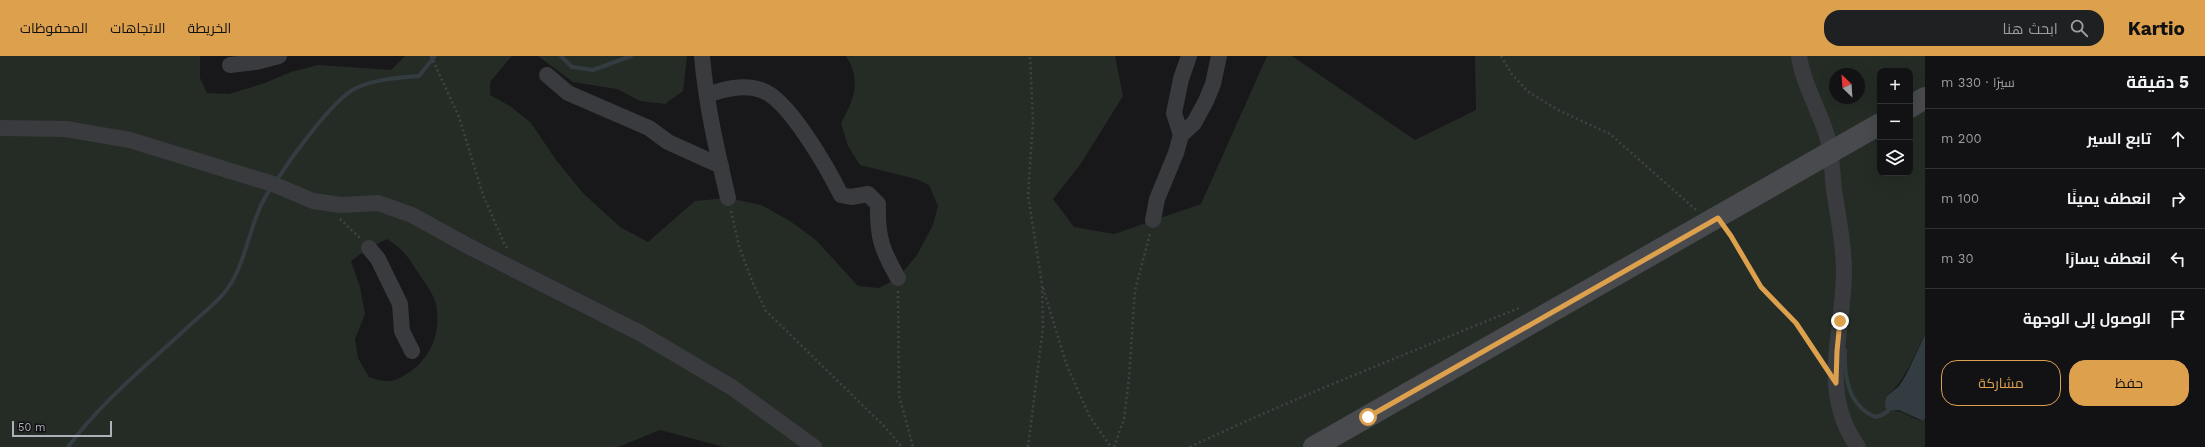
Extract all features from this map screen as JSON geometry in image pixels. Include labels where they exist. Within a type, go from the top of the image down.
[{"type":"main road","points":[[1913,105],[1925,98]]},
{"type":"main road","points":[[1314,447],[1710,212],[1831,153],[1877,126]]},
{"type":"street","points":[[230,66],[256,62],[279,56]]},
{"type":"street","points":[[702,56],[707,95],[728,198]]},
{"type":"street","points":[[1153,220],[1157,199],[1176,153],[1181,134],[1174,113],[1181,79],[1189,56]]},
{"type":"street","points":[[1181,134],[1194,123],[1206,101],[1213,84],[1219,56]]},
{"type":"street","points":[[1799,56],[1801,67],[1824,127],[1831,153],[1844,270],[1837,351],[1836,396],[1840,415],[1858,447]]},
{"type":"street","points":[[547,75],[568,93],[649,128],[668,142],[721,166]]},
{"type":"street","points":[[707,95],[726,89],[749,87],[761,90],[775,97],[809,139],[841,195],[851,197],[868,194],[878,204],[877,226],[882,250],[898,278]]},
{"type":"street","points":[[0,128],[66,129],[130,140],[242,176],[273,184],[313,201],[341,205],[378,203],[412,215],[653,341],[734,388],[814,447]]},
{"type":"street","points":[[369,248],[378,259],[400,304],[402,330],[412,351]]},
{"type":"path","points":[[431,56],[459,117],[483,195],[504,243],[512,254]]},
{"type":"path","points":[[1028,447],[1043,328],[1042,284],[1028,194],[1033,122],[1030,56]]},
{"type":"path","points":[[1501,56],[1512,73],[1527,91],[1558,110],[1610,134],[1696,210],[1710,212],[1731,236],[1761,287],[1796,323],[1836,383]]},
{"type":"path","points":[[728,198],[739,246],[752,281],[766,311],[884,426],[902,447]]},
{"type":"path","points":[[1690,214],[1696,210]]},
{"type":"path","points":[[335,215],[352,229],[369,248]]},
{"type":"path","points":[[1114,447],[1125,412],[1129,378],[1135,290],[1153,220]]},
{"type":"path","points":[[898,278],[900,323],[899,395],[913,447]]},
{"type":"path","points":[[1042,284],[1067,366],[1090,417],[1111,447]]},
{"type":"path","points":[[1190,447],[1261,413],[1348,376],[1525,306]]},
{"type":"shaded area","points":[[0,56],[200,56],[200,78],[207,93],[229,94],[265,83],[291,72],[318,65],[391,70],[405,56],[512,56],[490,82],[490,95],[510,106],[531,123],[556,160],[583,193],[620,227],[648,242],[695,201],[728,198],[761,205],[790,221],[816,240],[858,286],[879,288],[898,278],[917,255],[933,225],[938,206],[929,185],[916,179],[860,165],[848,146],[841,123],[853,98],[855,82],[851,65],[846,56],[1115,56],[1123,96],[1080,165],[1053,199],[1074,227],[1114,234],[1201,204],[1267,56],[1292,56],[1415,140],[1476,110],[1475,56],[1925,56],[1925,335],[1904,376],[1886,397],[1888,411],[1902,412],[1922,421],[1925,418],[1925,447],[724,447],[660,430],[618,447],[0,447]],"holes":[[[387,239],[406,255],[431,292],[436,304],[437,323],[434,341],[430,350],[419,365],[396,380],[381,381],[369,377],[358,358],[355,339],[365,314],[360,287],[351,261],[369,248]]]},
{"type":"shaded area","points":[[538,56],[687,56],[683,91],[665,104],[640,101],[617,89],[573,82]]},
{"type":"shaded area","points":[[1925,335],[1925,418],[1923,421],[1899,410],[1888,411],[1885,407],[1886,397],[1899,386],[1906,375]]},
{"type":"waterway","points":[[276,181],[313,130],[347,94],[356,88],[371,83],[387,79],[419,76],[435,56]]},
{"type":"waterway","points":[[561,56],[572,67],[593,70],[631,56]]},
{"type":"waterway","points":[[68,447],[81,430],[110,399],[224,293],[232,282],[238,269],[257,214],[271,188]]},
{"type":"waterway","points":[[1845,350],[1845,370],[1853,398],[1866,412],[1875,417],[1888,411]]},
{"type":"route","points":[[1368,417],[1718,218],[1731,236],[1743,259],[1761,287],[1796,323],[1817,352],[1836,383],[1840,321]]}]
